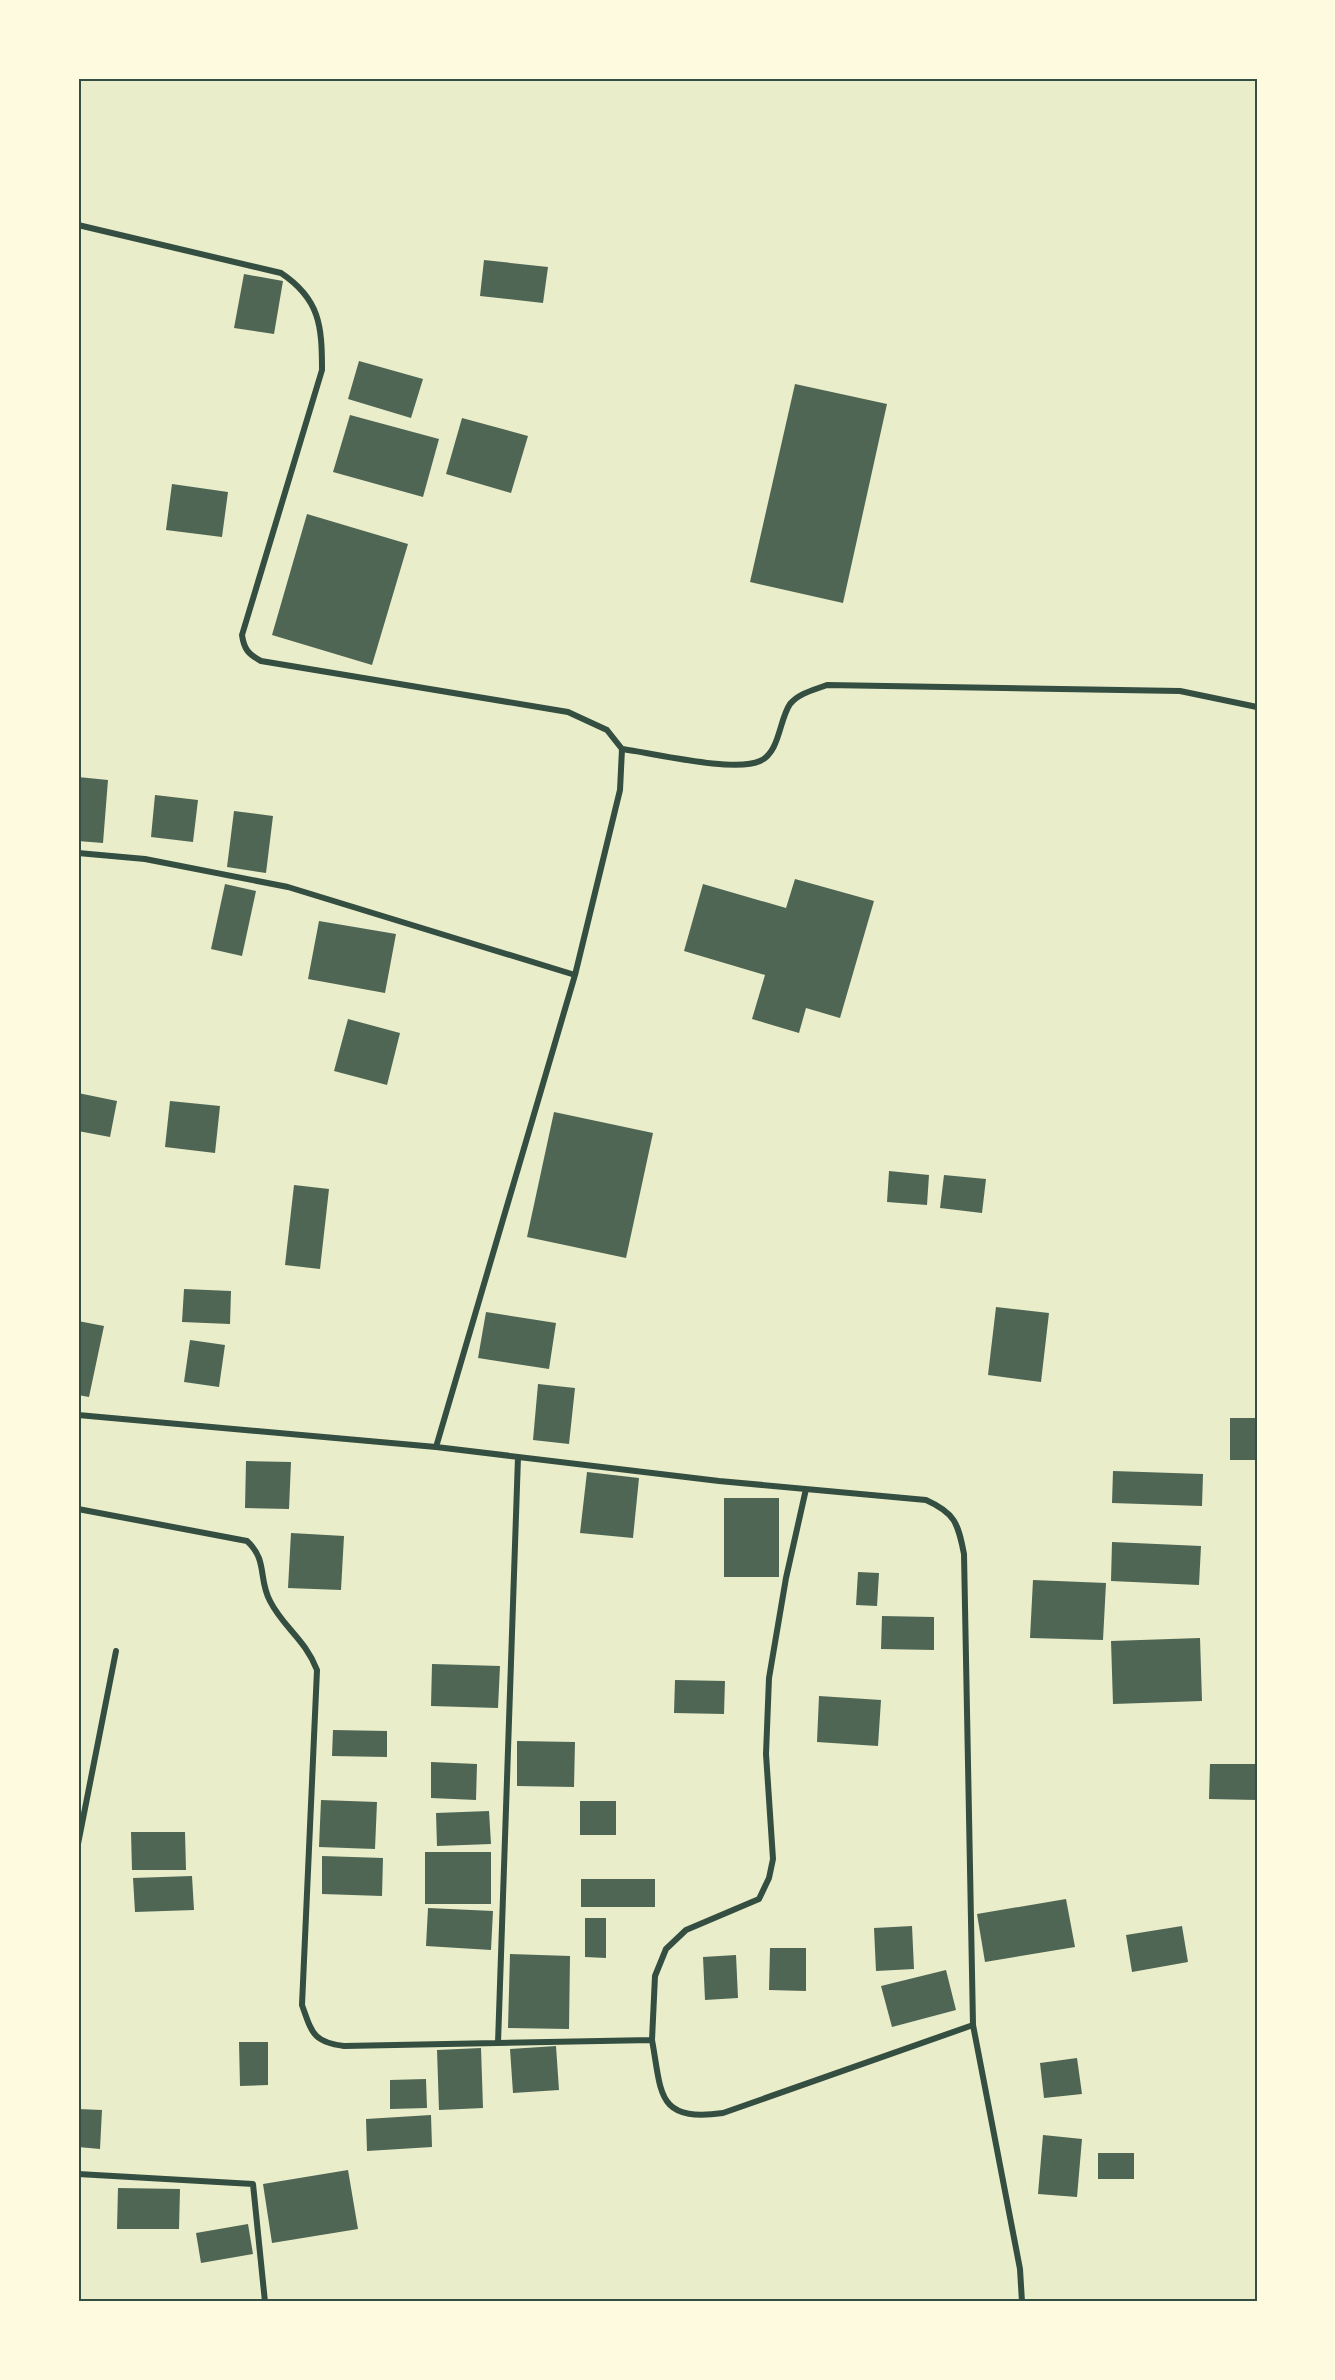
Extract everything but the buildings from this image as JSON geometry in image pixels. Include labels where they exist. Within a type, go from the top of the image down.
[{"type":"street","points":[[78,225],[228,258],[281,273],[299,285],[314,306],[322,337],[322,370],[242,634],[243,645],[249,655],[261,661],[568,712],[607,730],[622,749],[620,790],[575,975],[436,1447]]},
{"type":"street","points":[[622,749],[737,766],[762,761],[774,746],[790,705],[803,693],[827,685],[1180,691],[1257,707]]},
{"type":"street","points":[[78,853],[145,859],[288,887],[575,975]]},
{"type":"street","points":[[78,1415],[436,1447],[806,1489],[926,1500],[946,1509],[959,1528],[963,1554],[973,2025],[1020,2269],[1022,2302]]},
{"type":"street","points":[[498,2043],[519,1457]]},
{"type":"street","points":[[806,1489],[786,1578],[769,1678],[766,1754],[773,1859],[769,1878],[759,1899],[686,1930],[666,1949],[655,1977],[652,2040],[662,2097],[672,2109],[687,2115],[723,2113],[973,2025]]},
{"type":"street","points":[[78,1509],[247,1541],[258,1551],[268,1599],[310,1651],[317,1670],[302,2005],[310,2029],[324,2043],[344,2046],[652,2040]]},
{"type":"street","points":[[78,1844],[116,1651]]},
{"type":"street","points":[[78,2174],[253,2184],[265,2302]]}]
